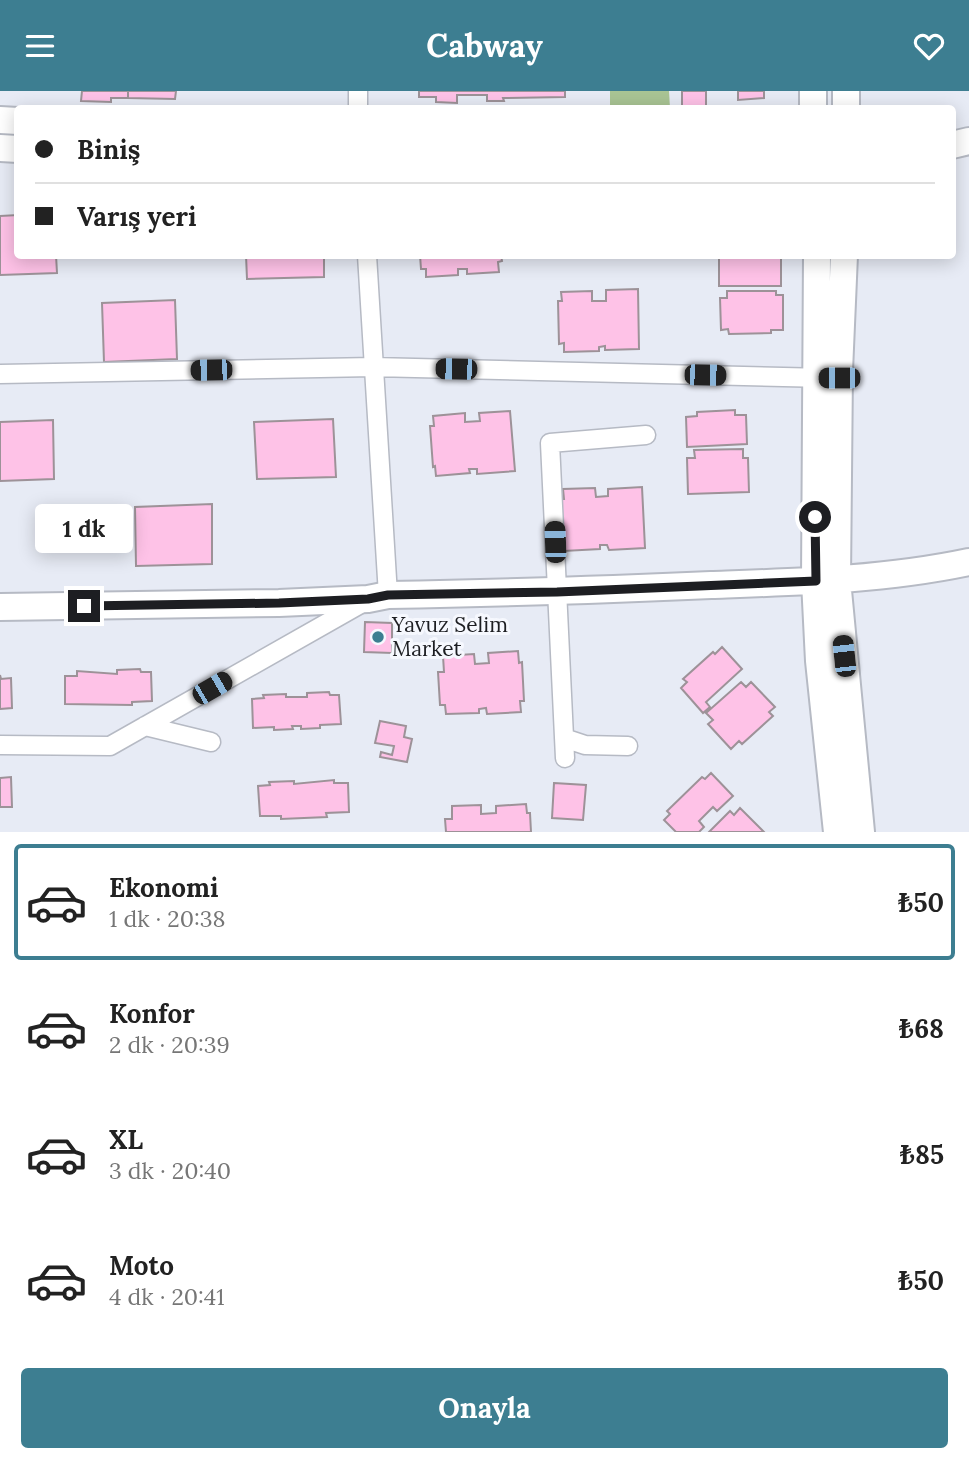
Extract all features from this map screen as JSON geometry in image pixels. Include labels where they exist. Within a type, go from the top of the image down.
[{"type":"main road","points":[[817,259],[827,378],[826,581],[820,674],[837,832]]},
{"type":"main road","points":[[827,378],[843,259]]},
{"type":"main road","points":[[0,607],[279,603],[826,581],[926,571],[969,562]]},
{"type":"main road","points":[[826,581],[861,832]]},
{"type":"street","points":[[0,745],[110,746],[378,597],[373,367],[367,259]]},
{"type":"street","points":[[0,374],[373,367],[827,378]]},
{"type":"street","points":[[565,758],[550,443],[646,435]]},
{"type":"street","points":[[145,726],[211,742]]},
{"type":"street","points":[[564,738],[585,745],[628,745]]},
{"type":"green space","points":[[610,91],[669,91],[670,105],[610,105]]},
{"type":"building","points":[[82,91],[128,91],[128,98],[111,98],[111,102],[81,101]]},
{"type":"building","points":[[128,91],[176,91],[175,99],[128,98]]},
{"type":"building","points":[[419,91],[565,91],[565,97],[503,98],[504,101],[487,101],[487,95],[457,95],[457,103],[436,102],[436,97],[419,97]]},
{"type":"building","points":[[682,91],[706,91],[706,105],[682,105]]},
{"type":"building","points":[[738,91],[764,91],[764,98],[738,100]]},
{"type":"building","points":[[14,215],[14,259],[56,259],[57,273],[0,275],[0,216]]},
{"type":"building","points":[[246,259],[324,259],[324,277],[247,279]]},
{"type":"building","points":[[420,259],[502,261],[498,262],[499,272],[467,274],[467,269],[458,269],[458,275],[426,277],[426,269],[421,269]]},
{"type":"building","points":[[719,259],[781,259],[781,286],[719,286]]},
{"type":"building","points":[[638,289],[639,349],[605,350],[605,346],[599,347],[599,351],[564,352],[564,343],[559,344],[558,301],[562,301],[561,292],[592,291],[592,301],[606,301],[606,290]]},
{"type":"building","points":[[727,291],[776,291],[776,295],[783,295],[783,330],[771,330],[771,333],[729,334],[728,329],[721,330],[720,298],[727,298]]},
{"type":"building","points":[[175,300],[177,359],[104,362],[102,303]]},
{"type":"building","points":[[735,410],[735,415],[746,415],[747,444],[687,447],[686,417],[697,416],[697,412]]},
{"type":"building","points":[[510,411],[515,471],[477,474],[477,469],[469,469],[470,473],[436,476],[430,426],[434,426],[433,416],[465,413],[465,422],[480,421],[479,413]]},
{"type":"building","points":[[333,419],[336,477],[257,479],[254,422]]},
{"type":"building","points":[[53,420],[54,479],[0,481],[0,422]]},
{"type":"building","points":[[743,449],[743,458],[748,458],[749,492],[688,494],[687,458],[695,458],[694,450]]},
{"type":"building","points":[[642,487],[645,548],[609,550],[607,545],[600,545],[600,549],[564,551],[564,542],[561,542],[559,499],[564,499],[563,489],[595,488],[596,497],[608,496],[608,489]]},
{"type":"building","points":[[212,504],[212,564],[136,566],[135,507]]},
{"type":"building","name":"Yavuz Selim Market","points":[[365,622],[392,623],[392,653],[364,652]]},
{"type":"building","points":[[722,647],[742,669],[706,702],[710,707],[703,713],[681,688],[687,682],[683,679]]},
{"type":"building","points":[[518,651],[519,663],[522,662],[524,701],[520,701],[521,712],[487,714],[486,708],[479,709],[479,713],[446,714],[445,705],[440,705],[438,672],[444,672],[443,656],[474,654],[475,664],[489,663],[488,653]]},
{"type":"building","points":[[140,669],[141,672],[151,672],[152,701],[132,702],[132,705],[65,704],[65,676],[77,676],[77,671],[117,674],[117,670]]},
{"type":"building","points":[[0,675],[1,679],[11,678],[12,708],[0,709]]},
{"type":"building","points":[[741,682],[746,687],[751,682],[775,707],[769,712],[773,716],[742,744],[739,741],[731,749],[708,724],[713,720],[706,713]]},
{"type":"building","points":[[329,692],[330,695],[339,695],[341,724],[301,729],[301,726],[274,730],[274,727],[253,728],[252,699],[264,698],[263,695],[286,694],[286,697],[307,697],[307,693]]},
{"type":"building","points":[[380,721],[406,726],[404,737],[412,739],[407,762],[380,757],[381,752],[392,755],[394,746],[375,743]]},
{"type":"building","points":[[711,773],[733,796],[717,811],[713,807],[699,821],[704,827],[699,832],[676,832],[664,820],[670,814],[667,811],[702,777],[705,779]]},
{"type":"building","points":[[11,777],[12,807],[0,807],[0,778]]},
{"type":"building","points":[[334,780],[334,783],[348,783],[349,812],[326,813],[327,817],[281,819],[281,816],[260,816],[258,786],[270,785],[269,782],[294,781],[294,784]]},
{"type":"building","points":[[554,783],[586,785],[583,820],[552,818]]},
{"type":"building","points":[[526,804],[527,813],[530,813],[531,832],[446,832],[445,819],[452,819],[452,806],[481,805],[481,814],[496,813],[496,806]]},
{"type":"building","points":[[740,808],[764,832],[709,832],[730,811],[734,815]]},
{"type":"place","name":"Yavuz Selim Market","points":[[378,637]]},
{"type":"route","points":[[84,606],[279,603],[368,599],[388,595],[557,592],[816,581],[815,517]]}]
